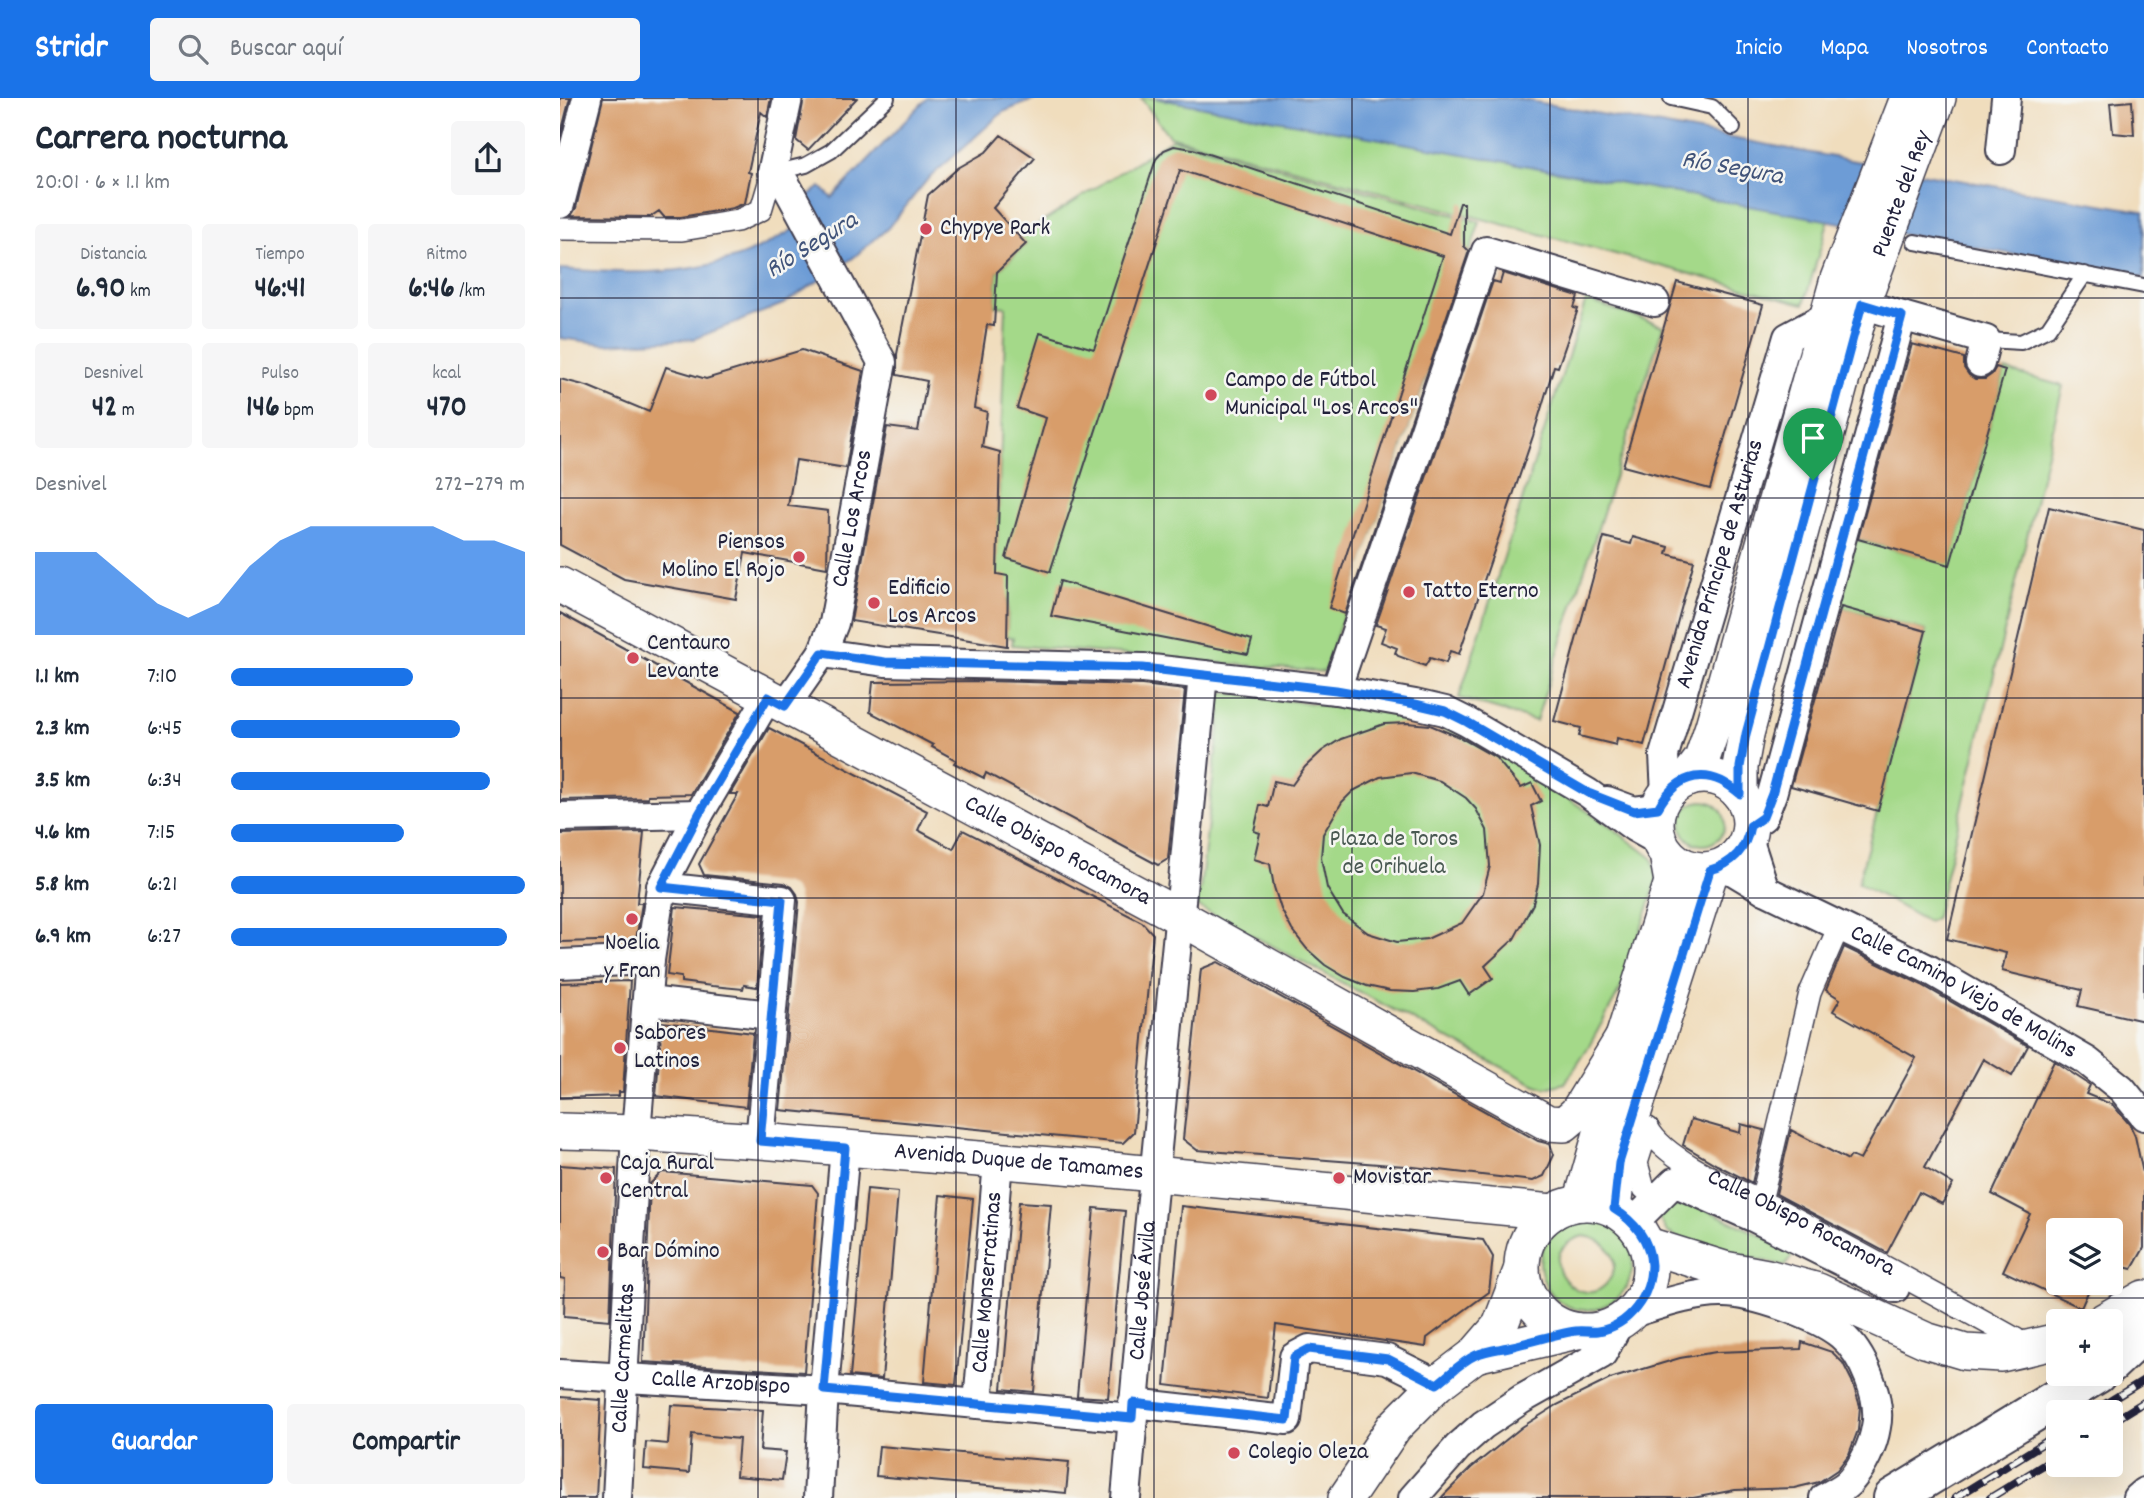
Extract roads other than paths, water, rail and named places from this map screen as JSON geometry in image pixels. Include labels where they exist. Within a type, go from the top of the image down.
[{"type":"main road","points":[[2123,1352],[2144,1332]]},
{"type":"main road","points":[[2123,1355],[2144,1340]]},
{"type":"main road","points":[[1893,1498],[2077,1386]]},
{"type":"street","points":[[560,204],[587,98]]},
{"type":"street","points":[[560,229],[682,230],[737,221],[761,210],[788,98]]},
{"type":"street","points":[[2001,150],[2006,98]]},
{"type":"street","name":"Puente del Rey","points":[[1856,290],[1928,99]]},
{"type":"street","name":"Calle Los Arcos","points":[[661,887],[699,814],[776,701],[822,653],[834,623],[882,362],[785,183],[772,173]]},
{"type":"street","points":[[1336,690],[1486,251],[1655,302]]},
{"type":"street","points":[[1765,890],[1749,832],[1749,815],[1740,794],[1740,767],[1856,290],[1902,316],[1983,351]]},
{"type":"street","name":"Avenida Príncipe de Asturias","points":[[1667,815],[1702,759],[1713,726],[1827,316],[1856,290]]},
{"type":"street","points":[[1667,815],[1686,868],[1718,868],[1736,857],[1749,832],[1763,817],[1772,794],[1902,316]]},
{"type":"street","name":"Calle Obispo Rocamora","points":[[560,585],[1180,917],[1549,1123],[1564,1125],[1577,1113],[1623,1038]]},
{"type":"street","points":[[822,653],[885,662],[1143,668],[1336,690],[1445,711],[1588,793],[1634,811],[1667,815]]},
{"type":"street","name":"Calle José Ávila","points":[[1126,1498],[1203,675]]},
{"type":"street","points":[[1413,1498],[1458,1447],[1483,1425],[1522,1399],[1602,1354],[1625,1318],[1643,1299],[1649,1282],[1651,1263],[1606,1218],[1606,1116],[1623,1038],[1672,882],[1667,815],[1702,776],[1729,784],[1740,794]]},
{"type":"street","points":[[560,817],[699,814]]},
{"type":"street","points":[[1606,1218],[1630,1124],[1718,868]]},
{"type":"street","name":"Calle Camino Viejo de Molins","points":[[1718,868],[1840,924],[1930,970],[2087,1060],[2122,1089],[2144,1116]]},
{"type":"street","points":[[661,887],[782,900],[760,1141]]},
{"type":"street","name":"Calle Carmelitas","points":[[617,1498],[636,1133],[650,961],[661,887]]},
{"type":"street","points":[[1761,1201],[1810,993],[1840,924]]},
{"type":"street","points":[[560,964],[650,961]]},
{"type":"street","points":[[648,1001],[771,1015]]},
{"type":"street","name":"Calle Obispo Rocamora","points":[[1644,1189],[1637,1163],[1648,1128],[1654,1141],[1698,1170],[1761,1201],[2016,1339]]},
{"type":"street","name":"Avenida Duque de Tamames","points":[[560,1131],[636,1133],[845,1148],[1155,1174],[1606,1218],[1724,1269],[1818,1291],[1925,1340],[1965,1352],[2001,1354],[2046,1344]]},
{"type":"street","points":[[818,1498],[824,1390],[845,1148]]},
{"type":"street","name":"Calle Monserratinas","points":[[978,1404],[998,1161]]},
{"type":"street","name":"Calle Obispo Rocamora","points":[[1606,1218],[1674,1182],[1754,1217],[1895,1288]]},
{"type":"street","name":"Avenida Duque de Tamames","points":[[1476,1206],[1525,1255]]},
{"type":"street","points":[[1346,1498],[1394,1427],[1437,1384],[1475,1355],[1500,1326],[1539,1223],[1606,1218]]},
{"type":"street","points":[[1525,1255],[1524,1286],[1538,1311],[1562,1327],[1577,1331]]},
{"type":"street","points":[[1475,1355],[1577,1331],[1598,1331],[1625,1318],[1671,1302],[1721,1293],[1756,1298],[1816,1320],[1841,1335],[1859,1354],[1866,1368],[1874,1398],[1877,1425],[1868,1452],[1850,1482],[1824,1498]]},
{"type":"street","points":[[2123,1310],[2144,1298]]},
{"type":"street","name":"Calle Arzobispo","points":[[560,1374],[824,1390],[978,1404],[1287,1420],[1294,1357],[1309,1349],[1388,1359],[1437,1384]]},
{"type":"street","points":[[2137,1498],[2144,1492]]},
{"type":"lane","points":[[772,173],[806,165],[831,151],[887,98]]},
{"type":"lane","points":[[1671,98],[1713,107],[1733,128]]},
{"type":"lane","points":[[1915,242],[2144,286]]},
{"type":"lane","points":[[1983,351],[2021,342],[2048,329],[2085,274]]},
{"type":"water","name":"Río Segura","points":[[927,98],[1038,98],[1003,112],[927,180],[888,228],[853,258],[783,304],[694,339],[605,344],[560,338],[560,269],[672,271],[716,263],[757,250],[810,220],[804,198],[821,187],[832,198]]},
{"type":"water","name":"Río Segura","points":[[1155,98],[1514,98],[1953,179],[2144,211],[2144,278]]},
{"type":"railway","points":[[2112,1400],[2144,1380]]},
{"type":"railway","points":[[2123,1415],[2144,1402]]},
{"type":"railway","points":[[1955,1498],[2046,1441]]},
{"type":"railway","points":[[1990,1498],[2046,1463]]},
{"type":"place","name":"Chypye Park","points":[[926,229]]},
{"type":"place","name":"Campo de Fútbol Municipal \"Los Arcos\"","points":[[1211,395]]},
{"type":"place","name":"Piensos Molino El Rojo","points":[[799,557]]},
{"type":"place","name":"Tatto Eterno","points":[[1409,592]]},
{"type":"place","name":"Edificio Los Arcos","points":[[874,603]]},
{"type":"place","name":"Centauro Levante","points":[[633,658]]},
{"type":"place","name":"Noelia y Fran","points":[[632,919]]},
{"type":"place","name":"Sabores Latinos","points":[[620,1048]]},
{"type":"place","name":"Caja Rural Central","points":[[606,1178]]},
{"type":"place","name":"Movistar","points":[[1339,1178]]},
{"type":"place","name":"Bar Dómino","points":[[603,1252]]},
{"type":"place","name":"Colegio Oleza","points":[[1234,1453]]},
{"type":"park label","name":"Plaza de Toros de Orihuela","points":[[1394,854]]}]
